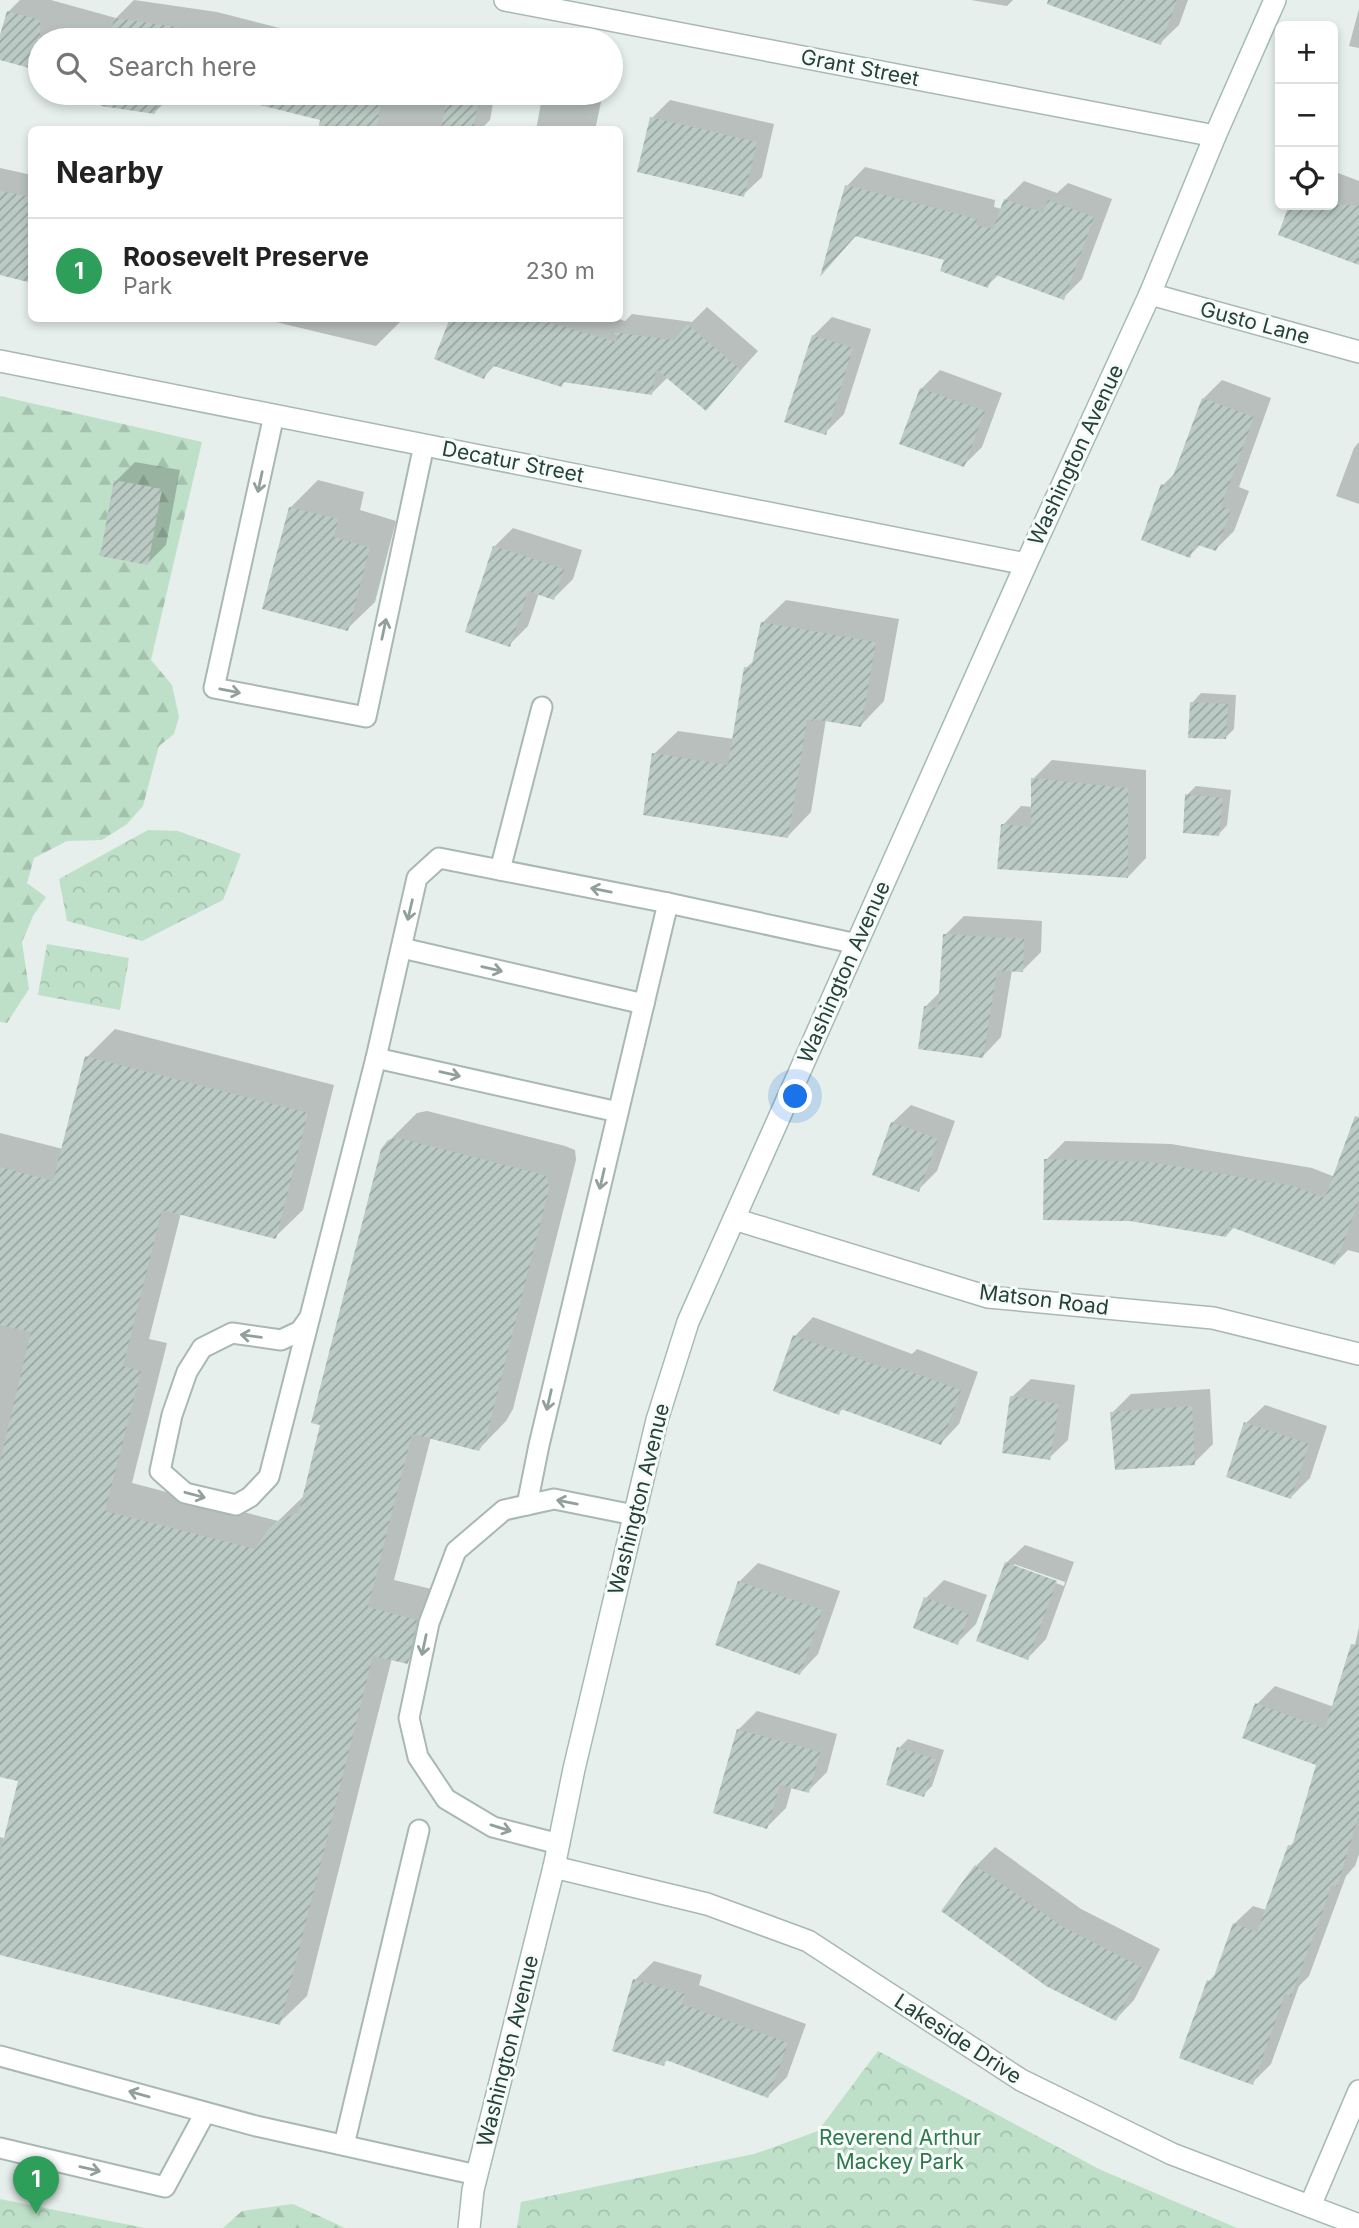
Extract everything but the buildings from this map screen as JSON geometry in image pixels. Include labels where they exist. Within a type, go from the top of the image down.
[{"type":"street","name":"Grant Street","points":[[505,0],[1215,136]]},
{"type":"street","name":"Washington Avenue","points":[[469,2228],[477,2175],[554,1867],[574,1769],[657,1420],[688,1322],[1026,564],[1150,294],[1275,0]]},
{"type":"street","name":"Gusto Lane","points":[[1150,294],[1359,352]]},
{"type":"street","name":"Decatur Street","points":[[0,360],[1026,564]]},
{"type":"street","name":"Matson Road","points":[[734,1219],[988,1297],[1213,1318],[1359,1354]]},
{"type":"street","name":"Lakeside Drive","points":[[554,1867],[708,1904],[808,1941],[1021,2081],[1172,2154],[1359,2225]]},
{"type":"street","points":[[1310,2206],[1359,2091]]},
{"type":"lane","points":[[274,415],[214,688],[366,717],[424,445]]},
{"type":"lane","points":[[500,870],[542,707]]},
{"type":"lane","points":[[310,1317],[300,1331],[281,1340],[232,1333],[202,1348],[187,1372],[172,1415],[160,1471],[185,1493],[236,1505],[250,1497],[269,1477],[310,1317],[376,1058],[417,878],[439,858],[857,944]]},
{"type":"lane","points":[[527,1505],[538,1445],[668,903]]},
{"type":"lane","points":[[402,947],[644,1004]]},
{"type":"lane","points":[[376,1058],[618,1112]]},
{"type":"lane","points":[[559,1844],[493,1827],[446,1799],[418,1757],[409,1718],[429,1623],[456,1551],[504,1510],[554,1499],[634,1516]]},
{"type":"lane","points":[[344,2146],[419,1830]]},
{"type":"lane","points":[[0,2056],[257,2126],[477,2175]]},
{"type":"lane","points":[[0,2148],[165,2187],[205,2113]]},
{"type":"green space","points":[[0,396],[202,442],[151,660],[172,685],[179,717],[174,734],[159,746],[143,806],[127,824],[102,840],[67,841],[34,858],[27,883],[46,897],[33,916],[22,942],[29,989],[7,1023],[0,1022]]},
{"type":"green space","points":[[148,830],[178,831],[241,854],[223,900],[142,941],[67,921],[59,879]]},
{"type":"green space","points":[[47,944],[129,958],[120,1010],[38,995]]},
{"type":"green space","name":"Reverend Arthur Mackey Park","points":[[878,2051],[1101,2170],[1237,2228],[517,2228],[521,2202],[754,2154],[818,2131]]},
{"type":"green space","points":[[0,2199],[145,2228],[0,2228]]},
{"type":"green space","points":[[293,2204],[345,2228],[223,2228],[242,2211]]},
{"type":"place","name":"Roosevelt Preserve","points":[[36,2214]]}]
